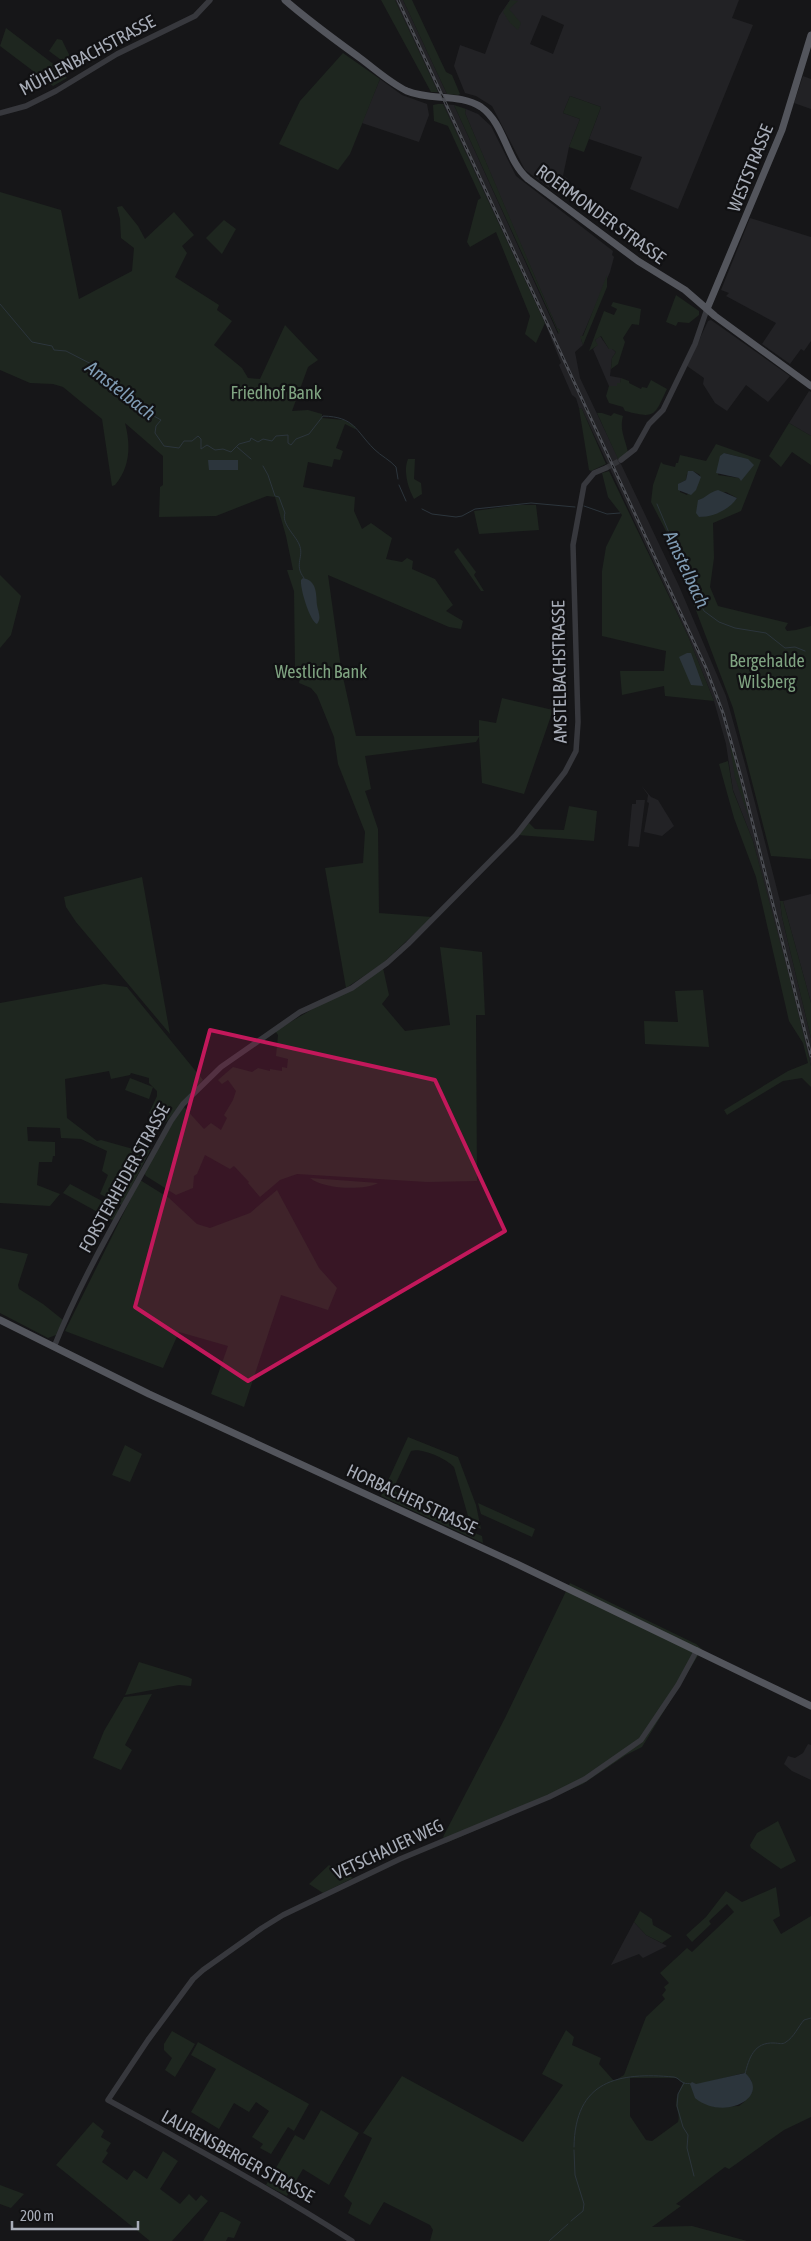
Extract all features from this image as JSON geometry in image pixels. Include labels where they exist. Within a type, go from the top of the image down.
[{"type":"main road","name":"ROERMONDER STRASSE","points":[[285,0],[392,82],[411,92],[476,104],[488,113],[512,160],[528,180],[638,261],[679,286],[811,386]]},
{"type":"main road","name":"ROERMONDER STRASSE","points":[[291,0],[311,21]]},
{"type":"main road","name":"WESTSTRASSE","points":[[707,308],[782,130],[811,35]]},
{"type":"main road","name":"HORBACHER STRASSE","points":[[0,1320],[149,1394],[518,1564],[811,1706]]},
{"type":"street","name":"MÜHLENBACHSTRASSE","points":[[0,113],[26,106],[56,91],[110,58],[195,16],[210,0]]},
{"type":"street","points":[[621,460],[634,449],[649,424],[663,410],[695,344],[707,308]]},
{"type":"street","name":"AMSTELBACHSTRASSE","points":[[444,908],[528,819],[565,772],[576,751],[578,722],[573,545],[584,485],[594,473],[606,468]]},
{"type":"street","name":"FORSTERHEIDER STRASSE","points":[[54,1347],[66,1318],[100,1253],[171,1121],[183,1104],[222,1067],[258,1040],[300,1012],[352,988],[386,963],[444,908]]},
{"type":"street","name":"VETSCHAUER WEG","points":[[108,2100],[148,2040],[193,1979],[203,1970],[283,1916],[400,1859],[548,1797],[585,1779],[641,1740],[678,1685],[697,1650]]},
{"type":"street","name":"LAURENSBERGER STRASSE","points":[[108,2100],[223,2163],[312,2215],[352,2241]]},
{"type":"highlighted area","points":[[210,1030],[435,1080],[505,1231],[248,1381],[135,1307]]},
{"type":"shaded area","points":[[395,0],[403,0],[447,94],[438,92]]},
{"type":"shaded area","points":[[510,0],[739,0],[732,18],[753,25],[678,209],[630,189],[642,157],[589,139],[601,107],[570,96],[563,113],[580,119],[569,147],[563,176],[568,179],[563,187],[556,183],[551,189],[525,170],[492,106],[476,96],[465,93],[454,66],[460,45],[485,54],[499,16]],"holes":[[[542,15],[564,25],[553,54],[530,44]]]},
{"type":"shaded area","points":[[803,76],[811,79],[811,109],[794,103]]},
{"type":"shaded area","points":[[380,79],[402,95],[427,104],[429,115],[419,142],[362,123]]},
{"type":"shaded area","points":[[443,104],[454,105],[558,334],[560,330],[557,328],[512,224],[465,113],[466,109],[478,114],[491,126],[516,176],[613,251],[612,255],[614,257],[610,272],[581,339],[583,345],[575,352],[580,378],[679,586],[726,696],[780,901],[782,917],[811,1038],[811,1066],[753,841],[733,790],[726,744],[714,701],[688,636],[582,409],[579,408],[576,398],[572,395],[559,365],[561,363],[545,323]]},
{"type":"shaded area","points":[[750,218],[811,237],[811,341],[804,351],[801,349],[790,364],[762,344],[776,323],[726,296],[729,293],[721,290]]},
{"type":"shaded area","points":[[711,320],[790,376],[768,402],[746,385],[727,411],[715,403],[703,384],[704,378],[687,366],[708,321]]},
{"type":"shaded area","points":[[600,336],[609,349],[616,352],[612,358],[610,376],[621,378],[620,384],[617,386],[609,386],[593,349],[597,345],[595,340]]},
{"type":"shaded area","points":[[809,391],[811,392],[811,436],[789,423]]},
{"type":"shaded area","points":[[724,453],[748,459],[754,465],[741,481],[739,478],[716,473],[720,456]]},
{"type":"shaded area","points":[[208,460],[238,460],[238,470],[209,470]]},
{"type":"shaded area","points":[[688,471],[693,471],[701,477],[696,490],[691,495],[678,490],[678,484],[686,480]]},
{"type":"shaded area","points":[[718,490],[737,498],[730,506],[720,512],[710,516],[699,517],[696,513],[698,500]]},
{"type":"shaded area","points":[[303,578],[311,582],[315,588],[319,617],[317,624],[311,617],[304,597],[301,584]]},
{"type":"shaded area","points":[[691,653],[703,686],[691,685],[679,657]]},
{"type":"shaded area","points":[[641,785],[651,797],[658,800],[674,826],[662,836],[644,832],[649,803],[647,802],[648,795]]},
{"type":"shaded area","points":[[636,800],[645,800],[639,847],[628,846],[632,804],[636,804]]},
{"type":"shaded area","points":[[811,894],[811,1003],[783,901]]},
{"type":"shaded area","points":[[808,1744],[811,1745],[811,1780],[792,1771],[784,1764],[788,1756],[795,1758],[803,1753]]},
{"type":"shaded area","points":[[634,1922],[646,1935],[667,1946],[643,1958],[639,1954],[611,1965]]},
{"type":"shaded area","points":[[745,2073],[752,2082],[753,2090],[749,2098],[731,2107],[719,2108],[707,2105],[695,2098],[690,2084],[692,2082],[696,2084]]},
{"type":"green space","points":[[381,0],[395,0],[438,92],[431,92]]},
{"type":"green space","points":[[403,0],[412,0],[446,72],[452,75],[460,94],[447,94]]},
{"type":"green space","points":[[510,0],[518,1],[509,9],[521,23],[518,30],[510,23],[503,12]]},
{"type":"green space","points":[[6,28],[56,66],[59,71],[61,70],[67,78],[53,86],[0,46]]},
{"type":"green space","points":[[57,39],[62,40],[75,67],[72,68],[49,51]]},
{"type":"green space","points":[[343,53],[380,79],[350,154],[338,170],[279,144],[300,101]]},
{"type":"green space","points":[[570,96],[601,107],[584,152],[569,147],[580,119],[563,113]]},
{"type":"green space","points":[[443,104],[545,323],[536,343],[525,334],[530,316],[496,232],[470,247],[467,242],[478,200],[481,198],[448,126],[434,121],[433,105]]},
{"type":"green space","points":[[454,105],[466,109],[465,113],[557,328],[560,330],[559,334]]},
{"type":"green space","points":[[0,192],[61,210],[79,299],[132,271],[134,248],[121,238],[117,207],[122,206],[138,226],[145,239],[174,212],[194,235],[182,246],[187,253],[175,277],[219,305],[217,310],[232,321],[214,345],[242,368],[248,378],[260,379],[285,325],[318,360],[308,367],[292,411],[308,410],[322,414],[322,418],[344,420],[356,427],[355,429],[345,424],[336,448],[343,451],[340,460],[334,459],[332,467],[308,462],[303,487],[355,497],[354,511],[362,529],[371,523],[392,538],[386,559],[402,562],[407,558],[413,561],[412,569],[435,579],[453,605],[446,611],[463,621],[461,629],[449,627],[328,575],[341,668],[356,736],[479,736],[479,720],[496,723],[502,698],[553,710],[524,794],[482,783],[479,737],[476,742],[365,756],[371,789],[365,791],[378,829],[379,913],[432,917],[382,964],[346,988],[325,868],[363,863],[365,832],[338,764],[334,737],[317,695],[311,688],[299,683],[300,677],[295,669],[294,591],[287,570],[293,570],[275,497],[267,496],[216,516],[159,517],[160,487],[163,485],[163,456],[125,423],[128,456],[124,471],[115,485],[112,486],[102,419],[63,387],[53,384],[30,383],[0,370]]},
{"type":"green space","points":[[224,220],[236,229],[222,254],[206,238]]},
{"type":"green space","points":[[607,275],[607,287],[583,345],[580,336],[583,336]]},
{"type":"green space","points":[[676,295],[699,311],[699,315],[689,323],[678,322],[676,326],[666,322]]},
{"type":"green space","points":[[613,302],[641,309],[639,325],[632,324],[623,338],[625,342],[618,364],[611,369],[612,358],[616,352],[609,349],[601,336],[595,340],[598,345],[589,351],[604,311],[614,315],[617,309],[611,306]]},
{"type":"green space","points":[[621,378],[641,389],[642,387],[647,388],[651,380],[667,389],[653,413],[643,415],[625,411],[623,407],[609,403],[606,396],[609,386],[617,386]]},
{"type":"green space","points":[[579,408],[582,409],[606,464],[591,471],[589,470]]},
{"type":"green space","points":[[597,413],[611,416],[614,413],[623,416],[622,431],[628,453],[618,459]]},
{"type":"green space","points":[[789,423],[811,436],[811,465],[792,452],[781,467],[769,456]]},
{"type":"green space","name":"Bergehalde Wilsberg","points":[[716,444],[761,460],[741,511],[713,523],[714,558],[710,587],[718,606],[788,623],[785,628],[787,631],[811,626],[811,859],[771,856],[733,708],[666,531],[651,502],[653,485],[661,462],[675,467],[680,455],[706,461]],"holes":[[[724,453],[740,457],[739,478],[718,475]],[[693,471],[700,475],[687,495],[680,492],[680,483],[686,480],[687,474]],[[726,492],[737,498],[719,512],[699,517],[698,500]]]},
{"type":"green space","points":[[408,459],[415,459],[414,479],[421,483],[422,494],[414,499],[407,479]]},
{"type":"green space","points":[[609,471],[688,636],[714,701],[665,696],[664,686],[622,695],[620,671],[664,671],[666,651],[602,636],[602,571],[606,547],[622,515],[608,497],[602,473]]},
{"type":"green space","points":[[518,505],[536,505],[539,530],[479,534],[474,511]]},
{"type":"green space","points":[[458,548],[476,572],[474,575],[484,591],[481,591],[454,552]]},
{"type":"green space","points":[[0,575],[21,596],[11,635],[0,648]]},
{"type":"green space","points":[[728,732],[750,821],[735,778]]},
{"type":"green space","points":[[728,761],[733,791],[753,841],[789,976],[811,1066],[811,1087],[802,1078],[783,1081],[727,1115],[724,1110],[788,1071],[808,1063],[803,1043],[789,1021],[756,877],[734,818],[719,764]]},
{"type":"green space","points":[[569,806],[597,811],[594,841],[518,835],[529,823],[535,829],[564,830]]},
{"type":"green space","points":[[142,877],[170,1034],[76,922],[66,907],[64,897]]},
{"type":"green space","points":[[780,901],[783,901],[811,1003],[811,1038],[782,917]]},
{"type":"green space","points":[[440,947],[482,952],[485,1015],[476,1015],[477,1181],[427,1182],[297,1174],[280,1180],[260,1197],[234,1166],[230,1169],[205,1155],[197,1174],[194,1176],[193,1188],[176,1195],[146,1176],[144,1173],[169,1127],[184,1107],[204,1129],[211,1123],[221,1130],[227,1118],[224,1115],[236,1091],[228,1080],[222,1084],[218,1080],[233,1067],[252,1072],[258,1068],[282,1071],[282,1067],[287,1068],[288,1059],[276,1056],[278,1035],[275,1031],[383,968],[389,995],[382,1004],[405,1031],[450,1025]]},
{"type":"green space","points":[[104,984],[127,987],[203,1080],[166,1122],[149,1113],[157,1096],[157,1091],[149,1083],[149,1078],[131,1073],[130,1075],[111,1079],[109,1071],[65,1079],[67,1118],[97,1141],[101,1140],[133,1149],[135,1144],[151,1149],[122,1205],[100,1194],[108,1175],[102,1171],[107,1151],[81,1139],[61,1138],[60,1128],[27,1127],[28,1141],[55,1142],[55,1156],[53,1156],[52,1162],[39,1162],[37,1185],[60,1194],[50,1206],[0,1203],[0,1003]]},
{"type":"green space","points":[[703,990],[709,1047],[645,1044],[644,1021],[678,1022],[675,991]]},
{"type":"green space","points":[[130,1078],[153,1087],[149,1099],[125,1090]]},
{"type":"green space","points":[[310,1178],[378,1183],[371,1186],[343,1188],[324,1185]]},
{"type":"green space","points":[[140,1180],[169,1198],[197,1224],[210,1228],[250,1213],[277,1190],[319,1268],[337,1288],[328,1310],[281,1295],[244,1407],[211,1394],[228,1346],[179,1332],[163,1368],[65,1331]]},
{"type":"green space","points":[[70,1184],[119,1210],[114,1221],[63,1193]]},
{"type":"green space","points":[[0,1248],[28,1254],[18,1285],[19,1289],[43,1304],[63,1320],[56,1335],[48,1338],[0,1313]]},
{"type":"green space","points":[[408,1437],[458,1457],[476,1505],[481,1529],[470,1523],[454,1467],[434,1454],[415,1450],[411,1451],[396,1483],[396,1492],[442,1519],[482,1536],[483,1543],[381,1496]]},
{"type":"green space","points":[[125,1445],[142,1454],[130,1482],[112,1475]]},
{"type":"green space","points":[[478,1503],[535,1529],[532,1537],[481,1514]]},
{"type":"green space","points":[[570,1583],[696,1644],[702,1649],[642,1747],[626,1755],[583,1784],[446,1843],[443,1837],[505,1718]]},
{"type":"green space","points":[[139,1662],[188,1677],[192,1679],[191,1686],[179,1685],[125,1695]]},
{"type":"green space","points":[[152,1694],[125,1745],[132,1750],[121,1770],[93,1758],[104,1731],[124,1697]]},
{"type":"green space","points":[[778,1821],[796,1861],[781,1869],[751,1848],[750,1845],[757,1833]]},
{"type":"green space","points":[[329,1865],[353,1878],[323,1893],[309,1884]]},
{"type":"green space","points":[[776,1887],[780,1916],[773,1920],[781,1934],[811,1916],[811,2117],[784,2130],[729,2169],[725,2167],[676,2204],[681,2206],[652,2227],[692,2226],[747,2241],[430,2241],[433,2230],[430,2225],[384,2202],[370,2225],[348,2213],[352,2203],[344,2196],[372,2138],[363,2133],[402,2076],[523,2142],[563,2085],[542,2074],[566,2030],[574,2037],[572,2045],[601,2058],[599,2064],[614,2081],[624,2075],[646,2017],[665,1999],[662,1995],[666,1990],[664,1987],[669,1983],[660,1973],[687,1948],[692,1952],[734,1912],[727,1904],[709,1921],[711,1924],[692,1942],[686,1935],[706,1917],[726,1891],[742,1902]],"holes":[[[744,2073],[751,2080],[752,2092],[739,2106],[714,2107],[694,2094],[692,2086]],[[630,2078],[676,2078],[683,2083],[676,2102],[679,2115],[678,2122],[652,2141],[646,2140],[630,2116]]]},
{"type":"green space","points":[[640,1911],[652,1919],[653,1925],[672,1936],[662,1943],[646,1935],[634,1922]]},
{"type":"green space","points":[[172,2031],[195,2044],[175,2077],[165,2070],[172,2058],[164,2050],[164,2044]]},
{"type":"green space","points":[[198,2042],[309,2104],[294,2131],[288,2127],[271,2154],[260,2148],[263,2144],[252,2137],[269,2111],[256,2102],[249,2112],[234,2103],[219,2129],[191,2112],[216,2069],[191,2055]]},
{"type":"green space","points":[[321,2110],[359,2133],[329,2185],[303,2169],[287,2196],[266,2185],[295,2135],[304,2140]]},
{"type":"green space","points":[[93,2122],[104,2131],[101,2137],[111,2143],[106,2151],[108,2153],[102,2162],[127,2180],[134,2170],[147,2179],[163,2151],[178,2161],[160,2189],[180,2204],[189,2194],[196,2201],[201,2195],[208,2201],[172,2241],[150,2241],[56,2165]]},
{"type":"green space","points":[[0,2185],[24,2194],[11,2208],[0,2204]]},
{"type":"green space","points":[[220,2212],[241,2222],[234,2238],[228,2237],[226,2241],[203,2241]]},
{"type":"waterway","name":"Amstelbach","points":[[0,304],[32,342],[52,346],[54,350],[66,351],[101,369],[110,382],[121,386],[145,411],[161,420],[156,426],[155,433],[164,446],[179,448],[184,441],[192,441],[198,436],[201,439],[201,449],[207,445],[215,450],[223,449],[231,452],[239,444],[250,441],[251,438],[258,442],[263,439],[272,441],[276,436],[288,435],[288,443],[291,445],[296,439],[309,434],[323,416],[334,417],[348,422],[374,449],[394,465],[398,479]]},
{"type":"waterway","points":[[237,447],[251,459]]},
{"type":"waterway","points":[[263,466],[275,496],[279,497],[285,513],[285,521],[299,544],[301,553],[299,569],[304,578]]},
{"type":"waterway","name":"Amstelbach","points":[[399,485],[406,501]]},
{"type":"waterway","name":"Amstelbach","points":[[422,509],[432,514],[456,517],[475,509],[531,503],[575,507]]},
{"type":"waterway","name":"Amstelbach","points":[[657,504],[693,590],[704,611],[719,622],[735,628],[766,633],[785,648],[795,647],[805,651]]},
{"type":"waterway","name":"Amstelbach","points":[[584,506],[607,514],[620,513]]},
{"type":"waterway","name":"Amstelbach","points":[[745,2074],[748,2062],[757,2048],[767,2043],[785,2043],[804,2020],[811,2018]]},
{"type":"waterway","name":"Amstelbach","points":[[574,2147],[576,2125],[582,2107],[591,2094],[603,2085],[618,2079],[635,2076],[674,2077],[684,2083],[691,2084]]},
{"type":"waterway","points":[[684,2083],[678,2094],[677,2106],[683,2127],[688,2135],[687,2148],[694,2176]]},
{"type":"waterway","name":"Amstelbach","points":[[571,2221],[583,2211],[584,2204],[575,2175],[574,2150]]},
{"type":"waterway","name":"Amstelbach","points":[[549,2241],[568,2224]]},
{"type":"tunnel","points":[[606,468],[621,460]]},
{"type":"railway","points":[[398,0],[706,668],[723,713],[741,777],[811,1056]]},
{"type":"park label","name":"Friedhof Bank","points":[[276,392]]},
{"type":"park label","name":"Westlich Bank","points":[[321,671]]}]
